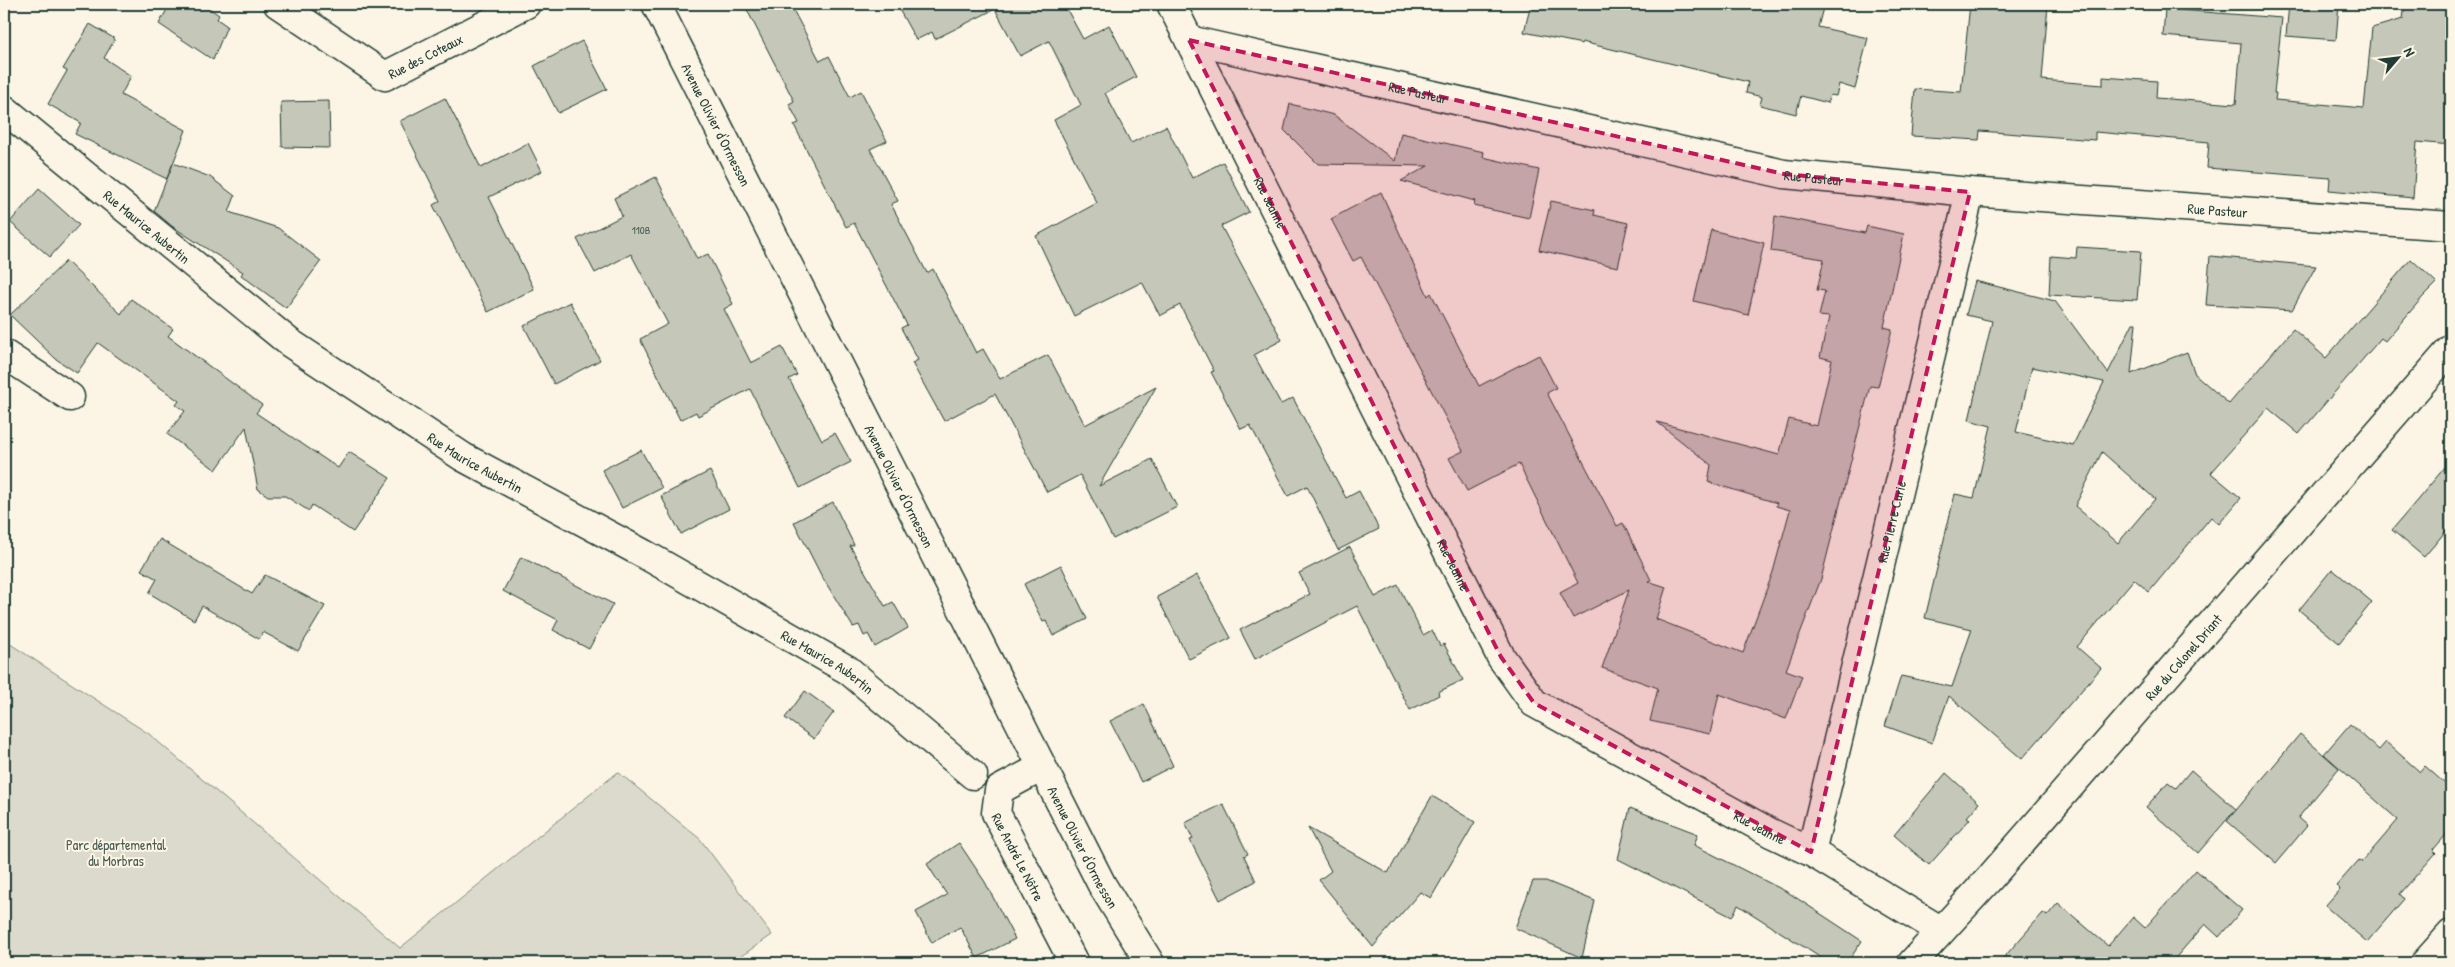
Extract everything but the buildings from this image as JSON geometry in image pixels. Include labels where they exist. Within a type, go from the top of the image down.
[{"type":"street","name":"Rue des Coteaux","points":[[278,4],[385,76],[526,4]]},
{"type":"street","name":"Avenue Olivier d'Ormesson","points":[[656,4],[1102,885],[1150,963]]},
{"type":"street","name":"Rue Jeanne","points":[[1171,4],[1501,657],[1534,703],[1771,833],[1811,852],[1940,930]]},
{"type":"street","name":"Rue Pasteur","points":[[1190,40],[1784,174],[1970,192],[2451,226]]},
{"type":"street","name":"Rue Maurice Aubertin","points":[[4,109],[290,343],[463,456],[644,554],[848,670],[973,775]]},
{"type":"street","name":"Rue Pierre Curie","points":[[1811,852],[1970,192]]},
{"type":"street","name":"Rue du Colonel Driant","points":[[1912,963],[1940,930],[1989,880],[2451,349]]},
{"type":"street","points":[[4,354],[70,397]]},
{"type":"street","name":"Rue André Le Nôtre","points":[[1042,767],[999,790],[996,813],[1074,963]]},
{"type":"street","points":[[2426,963],[2451,934]]},
{"type":"highlighted area","points":[[1189,40],[1784,174],[1970,192],[1811,852],[1534,703],[1501,657]]},
{"type":"green space","name":"Parc départemental du Morbras","points":[[4,640],[149,734],[400,948],[618,772],[700,839],[772,935],[731,963],[4,963]]}]
